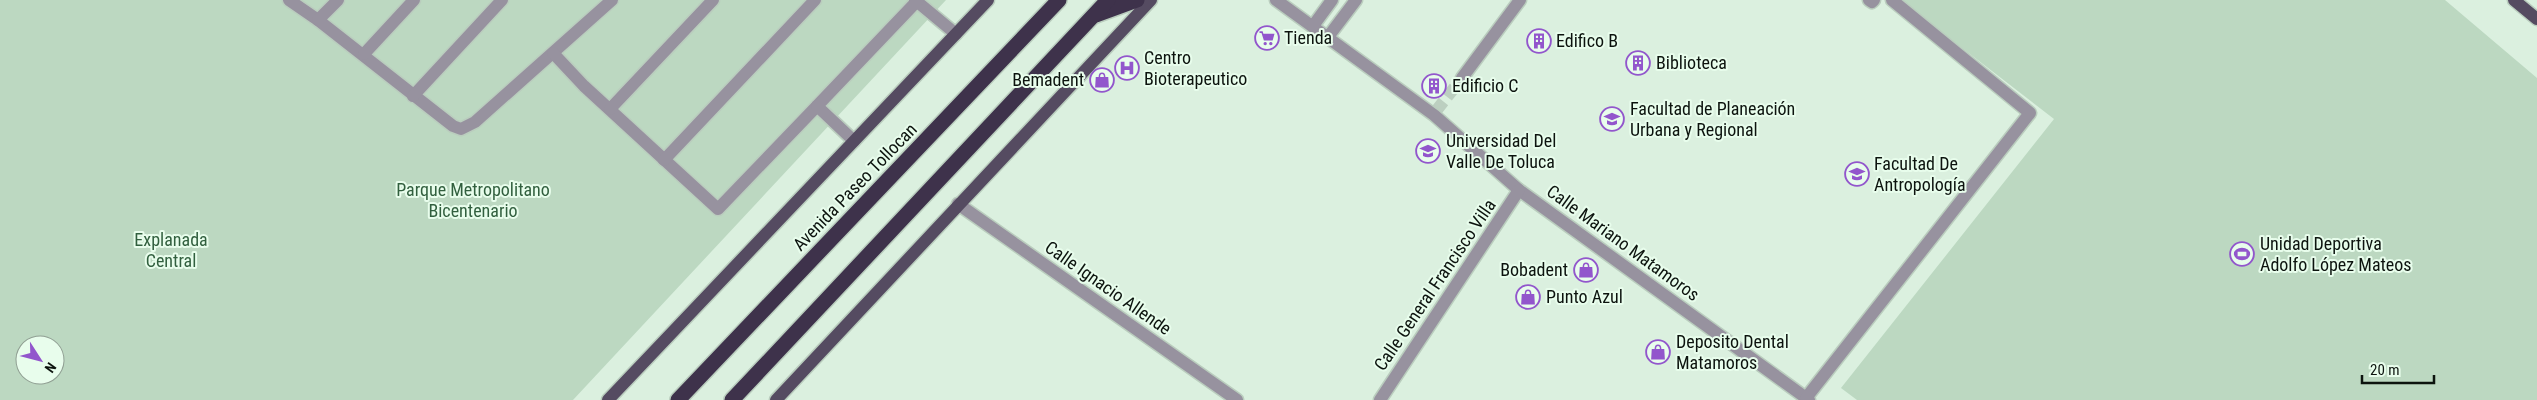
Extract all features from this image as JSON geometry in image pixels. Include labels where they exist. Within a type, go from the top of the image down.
[{"type":"highway","name":"Avenida Paseo Tollocan","points":[[678,400],[1059,0]]},
{"type":"highway","points":[[732,400],[1108,0]]},
{"type":"highway","points":[[1092,17],[1137,0]]},
{"type":"main road","name":"Avenida Paseo Tollocan","points":[[608,400],[988,0]]},
{"type":"main road","points":[[776,400],[1151,0]]},
{"type":"main road","points":[[2514,0],[2537,19]]},
{"type":"street","points":[[289,0],[364,54],[413,96],[454,126],[461,128],[468,127],[553,53],[607,1]]},
{"type":"street","points":[[318,20],[338,0]]},
{"type":"street","points":[[364,54],[414,0]]},
{"type":"street","points":[[413,96],[502,0]]},
{"type":"street","points":[[610,109],[713,0]]},
{"type":"street","points":[[664,160],[815,0]]},
{"type":"street","points":[[553,53],[610,109],[718,209],[917,0],[956,34]]},
{"type":"street","name":"Calle Mariano Matamoros","points":[[1276,0],[1435,113],[1519,190],[1808,399]]},
{"type":"street","points":[[1312,26],[1332,0]]},
{"type":"street","points":[[1328,38],[1356,0]]},
{"type":"street","points":[[1462,78],[1520,0]]},
{"type":"street","points":[[1869,0],[1872,2],[1874,0]]},
{"type":"street","points":[[1808,399],[2030,113],[1892,0]]},
{"type":"street","points":[[817,106],[854,141]]},
{"type":"street","name":"Calle General Francisco Villa","points":[[1380,400],[1519,190]]},
{"type":"street","name":"Calle Ignacio Allende","points":[[958,204],[1237,400]]},
{"type":"green space","name":"Parque Metropolitano Bicentenario","points":[[0,0],[946,0],[573,400],[0,400]]},
{"type":"green space","name":"Unidad Deportiva Adolfo López Mateos","points":[[1900,0],[2445,0],[2537,78],[2537,400],[1857,400],[1841,388],[2054,119]]},
{"type":"tunnel","points":[[1436,111],[1462,78]]},
{"type":"place","name":"Tienda","points":[[1267,38]]},
{"type":"place","name":"Edifico B","points":[[1539,41]]},
{"type":"place","name":"Biblioteca","points":[[1638,63]]},
{"type":"place","name":"Centro Bioterapeutico","points":[[1127,68]]},
{"type":"place","name":"Bemadent","points":[[1102,80]]},
{"type":"place","name":"Edificio C","points":[[1434,86]]},
{"type":"place","name":"Facultad de Planeación Urbana y Regional","points":[[1612,119]]},
{"type":"place","name":"Universidad Del Valle De Toluca","points":[[1428,151]]},
{"type":"place","name":"Facultad De Antropología","points":[[1857,174]]},
{"type":"place","name":"Unidad Deportiva Adolfo López Mateos","points":[[2242,254]]},
{"type":"place","name":"Bobadent","points":[[1586,270]]},
{"type":"place","name":"Punto Azul","points":[[1528,297]]},
{"type":"place","name":"Deposito Dental Matamoros","points":[[1658,352]]},
{"type":"park label","name":"Explanada Central","points":[[171,250]]}]
